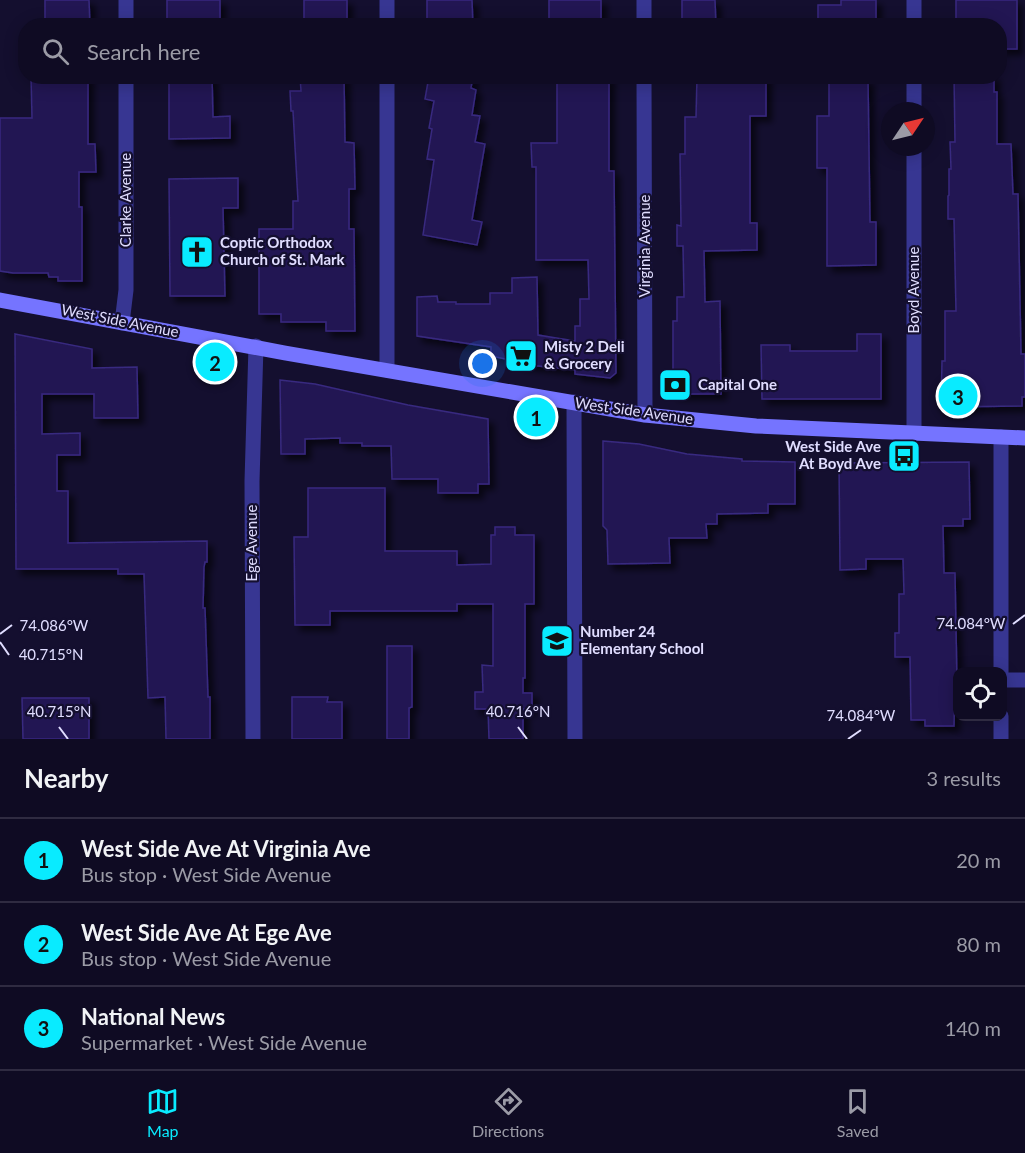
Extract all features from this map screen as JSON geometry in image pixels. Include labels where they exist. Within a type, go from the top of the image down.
[{"type":"main road","name":"West Side Avenue","points":[[0,300],[645,415],[756,426],[1025,438]]},
{"type":"street","points":[[126,0],[126,18]]},
{"type":"street","points":[[387,0],[387,18]]},
{"type":"street","points":[[644,0],[644,18]]},
{"type":"street","points":[[914,0],[914,18]]},
{"type":"street","name":"Clarke Avenue","points":[[122,323],[126,290],[126,84]]},
{"type":"street","points":[[387,84],[387,370]]},
{"type":"street","name":"Virginia Avenue","points":[[644,84],[645,415]]},
{"type":"street","points":[[914,84],[914,102]]},
{"type":"street","name":"Boyd Avenue","points":[[914,156],[914,433]]},
{"type":"street","name":"Ege Avenue","points":[[252,739],[252,481],[256,346]]},
{"type":"street","points":[[574,402],[575,739]]},
{"type":"street","points":[[1001,437],[1001,667]]},
{"type":"street","points":[[1007,680],[1025,680]]},
{"type":"street","points":[[1001,721],[1001,739]]},
{"type":"building","points":[[45,0],[89,0],[90,18],[45,18]]},
{"type":"building","points":[[167,0],[220,0],[220,18],[167,18]]},
{"type":"building","points":[[304,0],[347,0],[347,18],[304,18]]},
{"type":"building","points":[[427,0],[472,0],[473,18],[427,18]]},
{"type":"building","points":[[549,0],[601,0],[601,18],[549,18]]},
{"type":"building","points":[[682,0],[715,0],[716,18],[682,18]]},
{"type":"building","points":[[841,0],[876,0],[876,18],[818,18],[818,5],[841,5]]},
{"type":"building","points":[[956,0],[1017,0],[1017,49],[1007,49],[1007,18],[956,18]]},
{"type":"building","points":[[31,84],[88,84],[88,144],[95,144],[96,172],[79,172],[79,207],[82,207],[82,281],[58,281],[58,277],[49,277],[48,273],[0,271],[0,118],[32,118]]},
{"type":"building","points":[[169,84],[212,84],[213,117],[230,116],[230,138],[169,139]]},
{"type":"building","points":[[301,84],[344,84],[345,142],[354,143],[355,189],[349,189],[349,229],[354,229],[355,331],[326,331],[326,322],[281,322],[281,314],[259,314],[259,229],[293,229],[293,201],[298,201],[290,91],[301,91]]},
{"type":"building","points":[[428,84],[472,84],[471,88],[476,90],[472,115],[480,116],[475,142],[485,144],[472,220],[482,222],[477,245],[423,235],[434,160],[427,159],[434,101],[425,99]]},
{"type":"building","points":[[557,84],[609,84],[609,171],[614,171],[616,373],[610,378],[575,374],[575,370],[520,364],[520,362],[491,356],[491,347],[417,336],[417,297],[437,296],[438,302],[456,302],[456,304],[490,304],[490,293],[512,293],[512,278],[537,277],[538,335],[575,341],[575,326],[580,326],[580,299],[589,299],[588,260],[536,260],[536,167],[532,167],[531,143],[557,143]]},
{"type":"building","points":[[697,84],[766,84],[766,116],[750,116],[750,223],[757,223],[757,250],[704,251],[705,302],[720,301],[721,394],[673,394],[673,321],[677,321],[677,297],[684,297],[683,246],[677,246],[677,225],[681,226],[680,154],[685,154],[685,117],[696,117]]},
{"type":"building","points":[[829,84],[868,84],[870,222],[876,222],[876,265],[827,266],[827,168],[817,168],[817,116],[829,116]]},
{"type":"building","points":[[954,84],[994,84],[994,92],[997,92],[997,144],[1011,144],[1013,194],[1018,194],[1021,354],[1025,354],[1025,397],[1022,397],[1022,406],[941,407],[942,361],[945,361],[945,311],[956,311],[954,219],[948,219],[950,142],[955,142]]},
{"type":"building","name":"Coptic Orthodox Church of St. Mark","points":[[238,178],[238,208],[223,208],[225,296],[170,296],[169,179]]},
{"type":"building","points":[[15,334],[92,349],[92,368],[137,367],[138,418],[94,418],[94,394],[42,394],[42,434],[80,433],[80,455],[57,455],[57,491],[68,491],[68,543],[207,541],[203,608],[205,608],[208,697],[210,697],[210,739],[166,739],[165,697],[148,698],[144,574],[118,574],[118,569],[16,569]]},
{"type":"building","points":[[857,334],[881,334],[881,399],[762,399],[761,345],[790,345],[790,351],[857,351]]},
{"type":"building","points":[[280,380],[315,384],[408,405],[488,419],[489,484],[478,484],[478,493],[438,493],[438,479],[392,479],[391,446],[340,443],[340,438],[305,439],[305,454],[281,454]]},
{"type":"building","points":[[603,441],[639,444],[687,454],[742,459],[742,461],[795,462],[795,504],[768,504],[768,513],[717,514],[717,524],[706,524],[707,538],[669,538],[670,563],[608,564],[607,530],[603,526]]},
{"type":"building","points":[[969,462],[970,519],[963,519],[963,526],[943,526],[944,573],[955,573],[957,667],[953,667],[954,726],[925,726],[925,720],[911,720],[910,657],[895,657],[895,633],[899,633],[899,594],[904,594],[903,559],[866,559],[866,569],[840,570],[839,463]]},
{"type":"building","points":[[308,488],[385,488],[385,551],[457,551],[457,565],[491,564],[491,535],[495,535],[495,527],[515,527],[515,535],[534,535],[534,604],[525,604],[525,678],[523,678],[523,693],[532,693],[532,709],[523,709],[523,739],[489,739],[488,709],[475,709],[475,692],[483,692],[482,665],[493,666],[493,604],[457,604],[457,611],[330,611],[330,625],[295,625],[294,537],[308,537]]},
{"type":"building","points":[[387,646],[412,646],[412,707],[409,708],[409,739],[387,739]]},
{"type":"building","points":[[292,697],[328,697],[327,702],[342,702],[342,739],[292,739]]},
{"type":"building","points":[[22,698],[89,698],[89,739],[23,739]]},
{"type":"place","name":"Coptic Orthodox Church of St. Mark","points":[[197,252]]},
{"type":"place","name":"Misty 2 Deli & Grocery","points":[[521,356]]},
{"type":"place","name":"West Side Ave At Ege Ave","points":[[215,362]]},
{"type":"place","name":"Capital One","points":[[675,385]]},
{"type":"place","name":"National News","points":[[958,396]]},
{"type":"place","name":"West Side Ave At Virginia Ave","points":[[536,417]]},
{"type":"place","name":"West Side Ave At Boyd Ave","points":[[904,456]]},
{"type":"place","name":"Number 24 Elementary School","points":[[557,641]]}]
